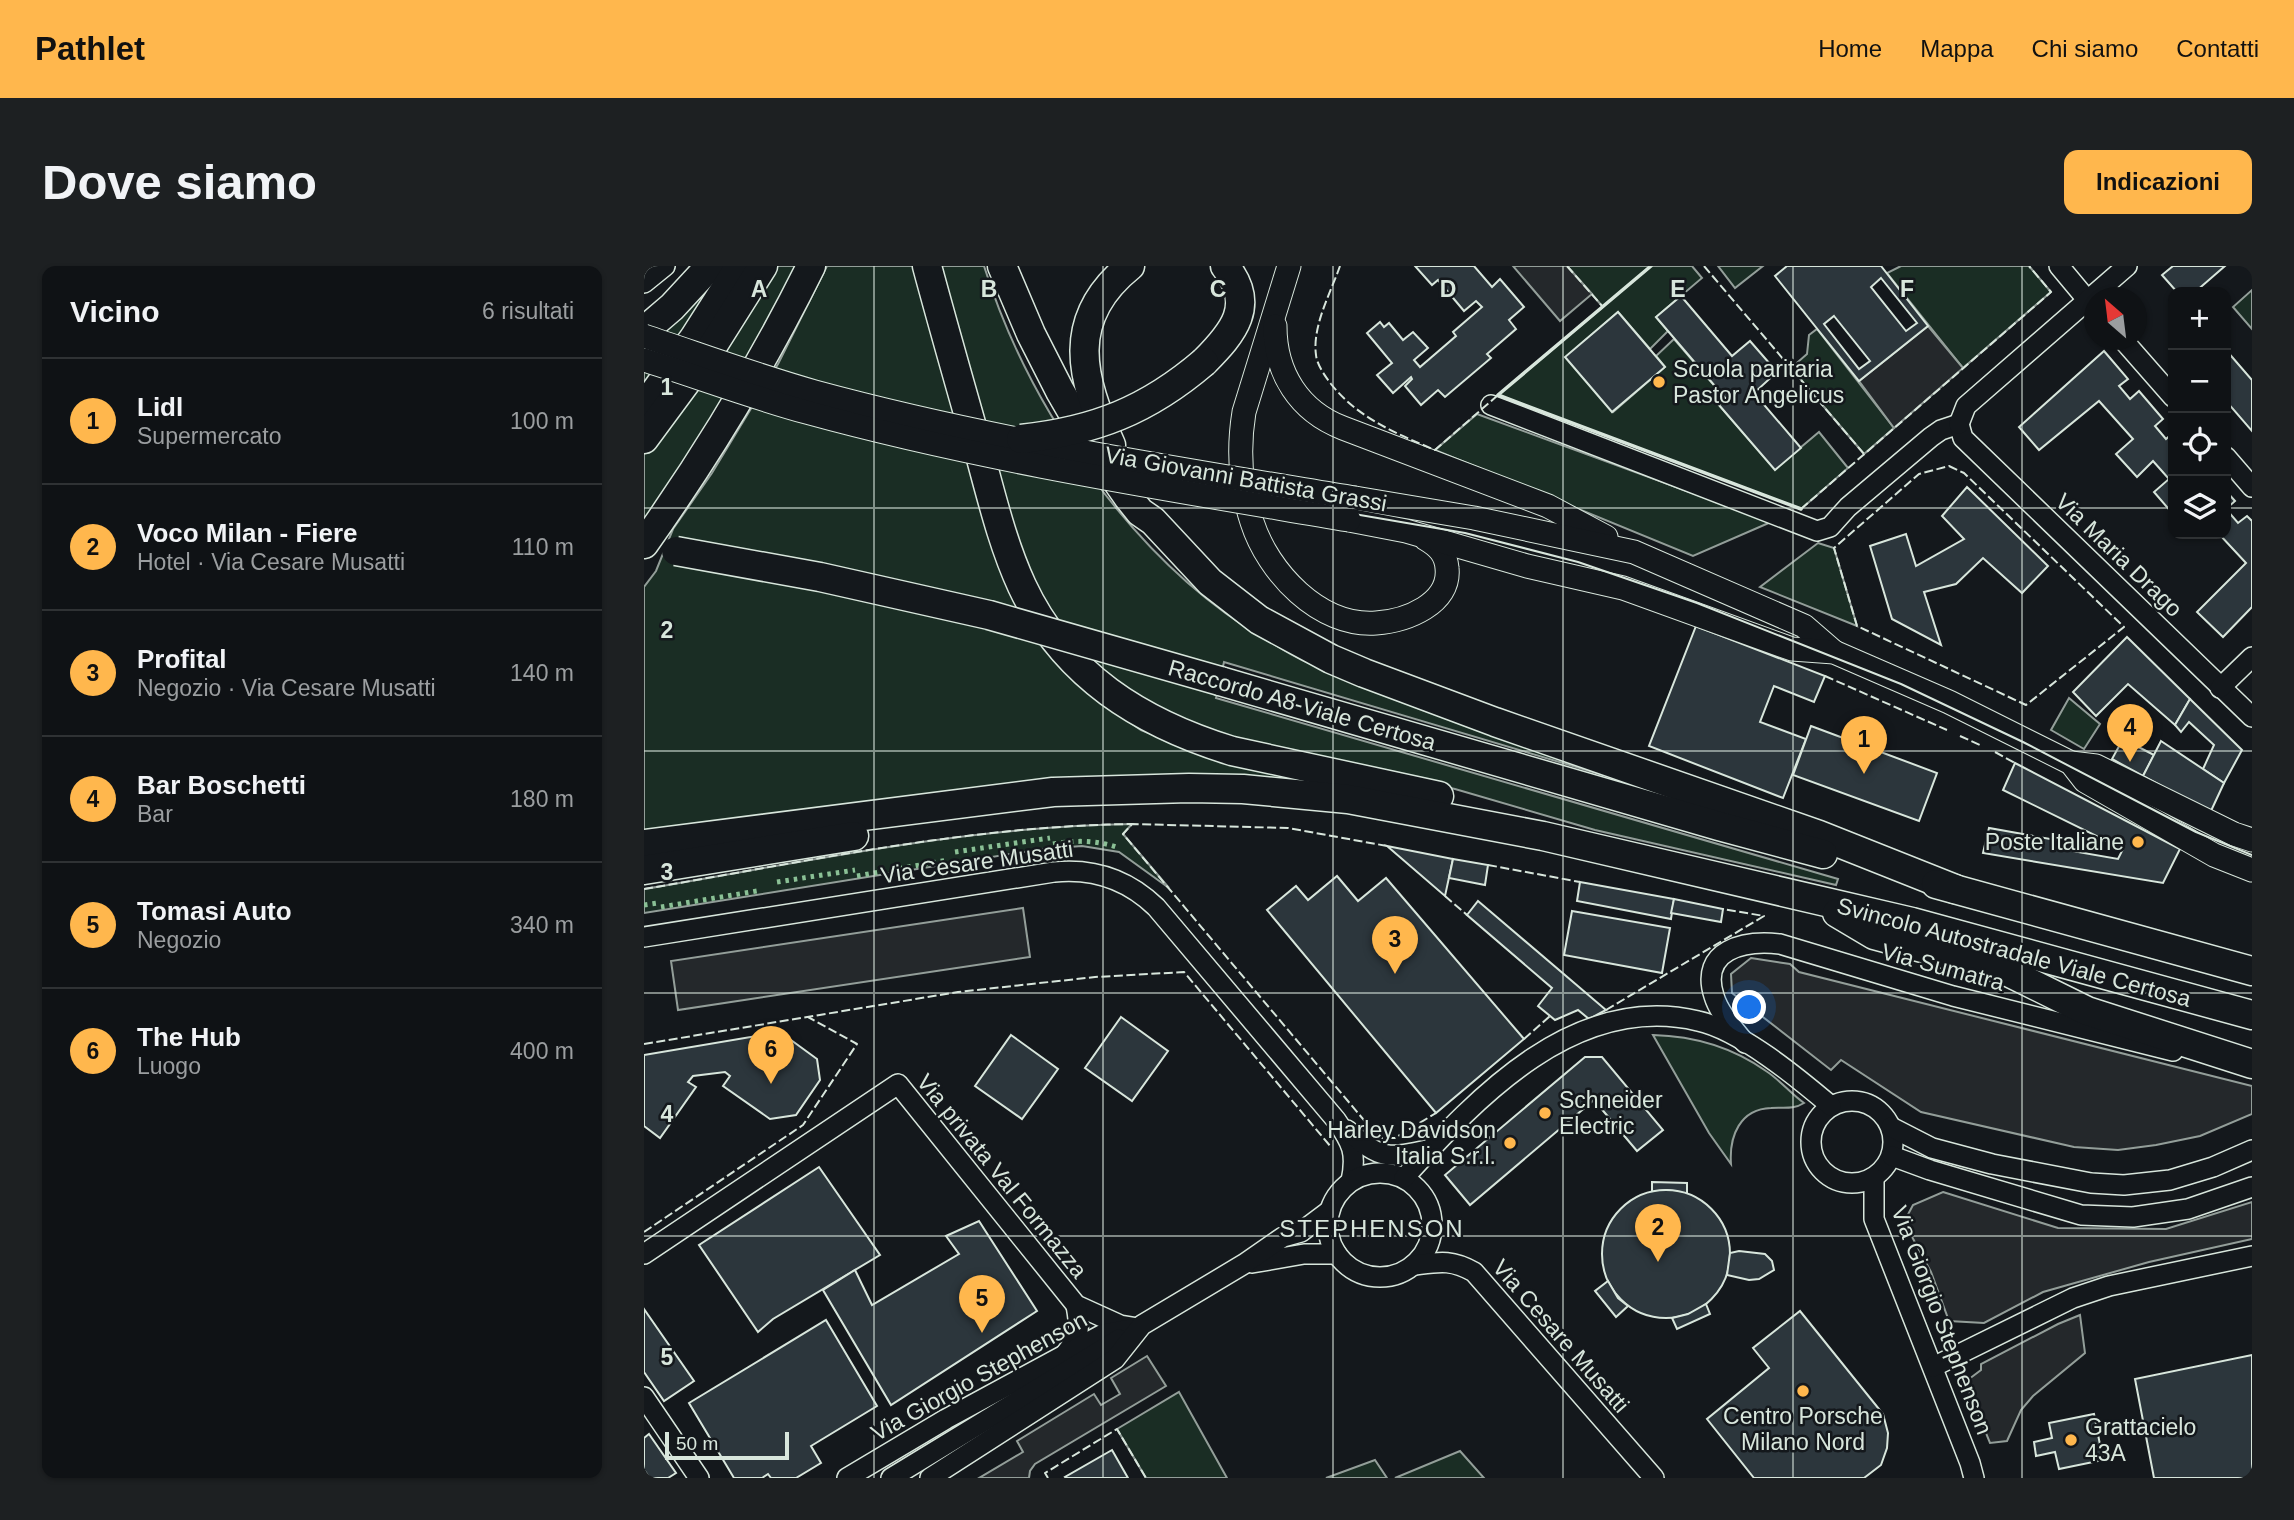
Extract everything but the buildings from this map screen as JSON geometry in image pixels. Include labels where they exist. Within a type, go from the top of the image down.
[{"type":"highway","points":[[644,331],[672,307],[710,266]]},
{"type":"highway","points":[[644,407],[694,338],[740,266]]},
{"type":"highway","points":[[644,439],[712,346],[763,266]]},
{"type":"highway","points":[[644,547],[733,409],[811,266]]},
{"type":"highway","points":[[927,266],[993,501],[1022,586],[1042,622],[1065,652],[1095,683],[1153,721],[1181,734],[1233,751],[1539,821],[1686,859],[1775,891]]},
{"type":"highway","points":[[1002,266],[1031,334],[1077,421],[1128,497],[1210,582],[1259,620],[1331,659],[1495,722],[1819,835],[1955,889]]},
{"type":"highway","points":[[1130,266],[1109,285],[1090,316],[1085,330],[1084,360],[1097,415],[1112,448],[1153,521]]},
{"type":"highway","points":[[1021,439],[1067,433],[1130,412],[1162,395],[1204,362],[1229,337],[1240,309],[1238,288],[1225,266]]},
{"type":"highway","name":"Raccordo A8-Viale Certosa","points":[[644,547],[820,577],[989,615],[1719,826],[1955,889]]},
{"type":"highway","points":[[644,845],[1053,792],[1122,788],[1243,789],[1348,799],[1456,818],[1543,835],[1775,891]]},
{"type":"highway","points":[[644,870],[993,814],[1098,806],[1213,805],[1308,811],[1371,819],[1670,878],[1775,891]]},
{"type":"highway","name":"Svincolo Autostradale Viale Certosa","points":[[1955,889],[2252,971]]},
{"type":"highway","name":"Svincolo Autostradale Viale Certosa","points":[[1775,891],[1912,922],[2252,1015]]},
{"type":"highway","points":[[1814,899],[1874,935],[2004,970],[2087,1011],[2252,1065]]},
{"type":"main road","points":[[1289,266],[1244,412],[1240,446],[1242,483],[1251,521],[1261,543],[1289,582],[1309,601],[1342,619],[1374,623],[1391,621],[1423,609],[1434,601],[1445,586],[1448,570],[1446,560],[1438,547],[1420,536]]},
{"type":"main road","points":[[1278,295],[1275,330],[1279,362],[1290,387],[1318,416],[1548,506],[1634,552]]},
{"type":"main road","name":"Via Giovanni Battista Grassi","points":[[644,336],[813,391],[902,414],[1352,509],[1388,526],[1420,536],[1527,566],[1623,588],[1792,649],[1833,652]]},
{"type":"main road","name":"Via Giovanni Battista Grassi","points":[[644,359],[804,412],[895,435],[1114,480],[1352,509],[1487,520],[1634,552],[1804,626],[1833,652],[1949,702],[2071,763],[2096,766],[2243,837]]},
{"type":"main road","name":"Via Giovanni Battista Grassi","points":[[2071,763],[2085,780],[2214,855],[2252,870]]},
{"type":"street","points":[[644,283],[665,266]]},
{"type":"street","points":[[2059,266],[2084,296]]},
{"type":"street","points":[[2107,287],[2127,266]]},
{"type":"street","points":[[1491,405],[1787,520],[1814,528],[1819,517],[1848,507],[1924,442],[1941,430],[1959,424],[1966,405],[2084,310]]},
{"type":"street","points":[[2132,350],[2168,391]]},
{"type":"street","name":"Via Maria Drago","points":[[1959,424],[1963,438],[2252,717]]},
{"type":"street","points":[[2231,463],[2252,487]]},
{"type":"street","points":[[2220,688],[2252,657]]},
{"type":"street","name":"Via Cesare Musatti","points":[[644,937],[1054,872],[1105,875],[1133,888],[1156,907],[1336,1120],[1355,1153],[1351,1181]]},
{"type":"street","name":"Via Sumatra","points":[[1745,1043],[1714,998],[1711,984],[1713,969],[1721,956],[1730,950],[1740,944],[1759,941],[1780,944],[1953,996],[2148,1045],[2252,1065]]},
{"type":"street","points":[[1404,1178],[1473,1107],[1514,1071],[1563,1039],[1618,1020],[1643,1016],[1699,1021],[1745,1043],[1809,1087],[1831,1106]]},
{"type":"street","name":"Via privata Val Formazza","points":[[644,1254],[898,1084],[1076,1305],[1119,1325],[1138,1328]]},
{"type":"street","points":[[1845,1101],[1866,1104],[1884,1115],[1891,1128],[1894,1142],[1892,1156],[1885,1168],[1874,1178],[1860,1183],[1846,1183],[1832,1179],[1817,1163],[1811,1143],[1813,1129],[1820,1116],[1831,1106],[1845,1101]]},
{"type":"street","name":"Via Cesare Musatti","points":[[1336,1120],[1365,1146],[1379,1153],[1400,1156],[1431,1149]]},
{"type":"street","points":[[1891,1128],[1932,1148],[1992,1164],[2091,1183],[2170,1180],[2213,1167],[2252,1150]]},
{"type":"street","points":[[1892,1156],[1930,1170],[2081,1214],[2133,1217],[2188,1209],[2252,1187]]},
{"type":"street","points":[[1370,1173],[1387,1173],[1404,1178],[1418,1189],[1427,1203],[1432,1219],[1431,1236],[1425,1252],[1414,1265],[1396,1275],[1376,1278],[1356,1272],[1337,1254],[1327,1228],[1329,1211],[1337,1194],[1351,1181],[1370,1173]]},
{"type":"street","name":"Via Giorgio Stephenson","points":[[1874,1178],[1874,1219],[1974,1478]]},
{"type":"street","name":"Via Giorgio Stephenson","points":[[847,1478],[946,1419],[1103,1334],[1138,1328],[1244,1264],[1283,1237],[1301,1232],[1329,1211]]},
{"type":"street","name":"Via Giorgio Stephenson","points":[[1244,1264],[1304,1254],[1337,1254]]},
{"type":"street","points":[[1933,1367],[2073,1298],[2109,1286],[2252,1256]]},
{"type":"street","name":"Via Cesare Musatti","points":[[1414,1265],[1449,1261],[1474,1272],[1654,1478]]},
{"type":"street","name":"Via privata Val Formazza","points":[[1064,1356],[1077,1339],[1079,1326],[1076,1305]]},
{"type":"street","points":[[891,1478],[1138,1328]]},
{"type":"street","name":"Via Giorgio Stephenson","points":[[930,1478],[1115,1359],[1138,1328]]},
{"type":"street","points":[[644,1397],[699,1478]]},
{"type":"green space","points":[[773,266],[797,266],[720,407],[644,524],[644,453]]},
{"type":"green space","points":[[827,266],[915,266],[976,479],[1099,701],[1141,730],[1181,746],[1338,785],[1295,783],[644,835],[644,587],[656,571],[673,529],[712,473],[778,364]]},
{"type":"green space","points":[[938,266],[984,266],[1028,374],[1058,427],[1092,477],[1130,525],[1172,568],[1217,607],[1265,639],[1316,666],[1606,769],[1603,775],[1224,662],[1216,698],[1838,879],[1836,885],[1595,830],[1455,789],[1205,735],[1086,664],[1027,579]]},
{"type":"green space","points":[[1567,266],[1692,266],[1702,278],[1656,317],[1668,331],[1650,349],[1618,312],[1566,357],[1613,412],[1665,367],[1656,356],[1674,339],[1726,399],[1719,405],[1775,469],[1819,432],[1848,468],[1801,509],[1498,395],[1603,307]]},
{"type":"green space","points":[[1718,266],[1763,266],[1735,288]]},
{"type":"green space","points":[[1901,266],[2029,266],[2051,292],[1963,368],[1887,273]]},
{"type":"green space","points":[[2252,290],[2252,329],[2233,307]]},
{"type":"green space","points":[[698,296],[704,300],[644,389],[644,344]]},
{"type":"green space","points":[[1817,329],[1894,428],[1864,454],[1791,368],[1807,354],[1809,335]]},
{"type":"green space","points":[[1477,414],[1771,522],[1693,556],[1435,450]]},
{"type":"green space","points":[[1818,543],[1834,548],[1857,626],[1760,587]]},
{"type":"green space","points":[[2069,698],[2100,724],[2084,749],[2051,730]]},
{"type":"green space","points":[[1132,824],[1123,834],[1169,888],[1119,852],[1082,846],[1042,849],[644,913],[644,889],[948,838],[1071,826]]},
{"type":"green space","points":[[1653,1035],[1712,1044],[1740,1055],[1771,1075],[1804,1103],[1751,1113],[1735,1134],[1731,1164],[1709,1133]]},
{"type":"green space","points":[[1179,1392],[1227,1478],[1146,1478],[1117,1429]]},
{"type":"green space","points":[[1460,1451],[1484,1478],[1395,1478]]},
{"type":"green space","points":[[1375,1460],[1387,1478],[1326,1478]]},
{"type":"shaded area","points":[[1513,266],[1567,266],[1592,294],[1560,321]]},
{"type":"shaded area","points":[[1928,326],[1963,368],[1894,428],[1859,381]]},
{"type":"shaded area","points":[[1023,908],[1030,957],[678,1010],[671,961]]},
{"type":"shaded area","points":[[1751,958],[1790,964],[1799,972],[2252,1086],[2252,1114],[2200,1136],[2118,1150],[2074,1147],[1921,1112],[1841,1060],[1831,1070],[1732,993],[1731,974]]},
{"type":"shaded area","points":[[1943,1192],[2058,1228],[2166,1229],[2252,1202],[2252,1239],[2149,1262],[2043,1292],[1984,1323],[1949,1321],[1931,1272],[1904,1222],[1913,1205]]},
{"type":"shaded area","points":[[2080,1315],[2085,1353],[2033,1396],[2021,1410],[2007,1441],[1990,1443],[1965,1382],[1981,1370],[1981,1364]]},
{"type":"shaded area","points":[[1147,1356],[1166,1386],[1035,1464],[1029,1478],[979,1478],[1023,1452],[1017,1441],[1094,1394],[1101,1405],[1120,1394],[1111,1378]]},
{"type":"tram line","points":[[644,352],[807,405],[898,428],[1115,473],[1465,533],[1578,562],[1697,603],[1901,684],[2023,742],[2196,832],[2252,855]]},
{"type":"hedge","points":[[955,852],[1050,838]]},
{"type":"hedge","points":[[1053,844],[1086,842],[1119,848]]},
{"type":"hedge","points":[[857,876],[948,860]]},
{"type":"hedge","points":[[777,882],[855,870]]},
{"type":"hedge","points":[[661,907],[757,891]]},
{"type":"hedge","points":[[644,905],[658,903]]},
{"type":"fence","points":[[1340,266],[1319,321],[1316,355],[1329,381],[1353,406],[1392,431],[1435,450],[1498,395]]},
{"type":"fence","points":[[1567,266],[1603,307]]},
{"type":"fence","points":[[1704,266],[1864,454]]},
{"type":"fence","points":[[1801,509],[2051,292],[2029,266]]},
{"type":"fence","points":[[1949,466],[1964,473],[2124,627],[2026,705],[1857,626],[1834,548],[1919,474],[1949,466]]},
{"type":"fence","points":[[1825,676],[1947,730]]},
{"type":"fence","points":[[1960,736],[1980,745]]},
{"type":"fence","points":[[1995,752],[2015,763]]},
{"type":"fence","points":[[1387,846],[1288,828],[1132,824],[1123,834],[1379,1138],[1395,1138],[1436,1113]]},
{"type":"fence","points":[[644,889],[948,838],[1071,826],[1132,824]]},
{"type":"fence","points":[[1488,865],[1580,882]]},
{"type":"fence","points":[[1445,896],[1467,915]]},
{"type":"fence","points":[[1606,1010],[1764,916],[1723,909]]},
{"type":"fence","points":[[644,1044],[958,992],[1095,977],[1184,972],[1331,1147]]},
{"type":"fence","points":[[1524,1039],[1550,1016]]},
{"type":"fence","points":[[644,1232],[803,1125],[857,1044],[808,1017]]},
{"type":"fence","points":[[1048,1478],[1045,1473],[1117,1429],[1146,1478]]},
{"type":"wall","points":[[1651,266],[1498,395],[1801,509]]},
{"type":"place","name":"Scuola paritaria Pastor Angelicus","points":[[1659,382]]},
{"type":"place","name":"Bar Boschetti","points":[[2130,762]]},
{"type":"place","name":"Lidl","points":[[1864,774]]},
{"type":"place","name":"Poste Italiane","points":[[2138,842]]},
{"type":"place","name":"Profital","points":[[1395,974]]},
{"type":"place","name":"The Hub","points":[[771,1084]]},
{"type":"place","name":"Schneider Electric","points":[[1545,1113]]},
{"type":"place","name":"Harley Davidson Italia S.r.l.","points":[[1510,1143]]},
{"type":"place","name":"Voco Milan - Fiere","points":[[1658,1262]]},
{"type":"place","name":"Tomasi Auto","points":[[982,1333]]},
{"type":"place","name":"Centro Porsche Milano Nord","points":[[1803,1391]]},
{"type":"place","name":"Grattacielo 43A","points":[[2071,1440]]},
{"type":"district","name":"STEPHENSON","points":[[1372,1228]]}]
